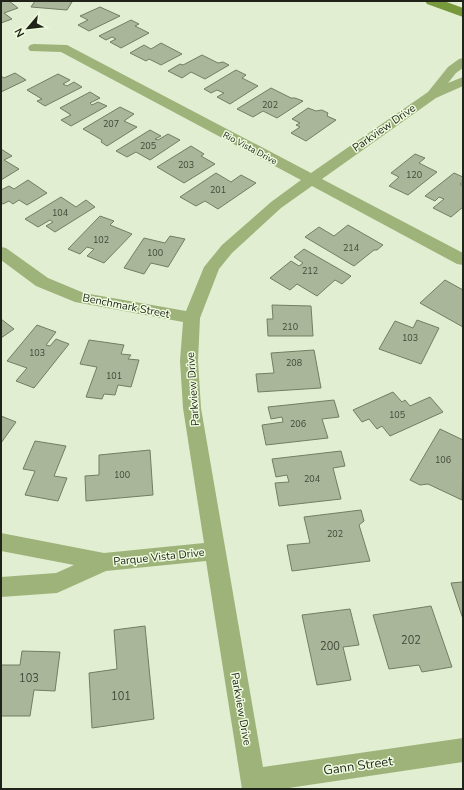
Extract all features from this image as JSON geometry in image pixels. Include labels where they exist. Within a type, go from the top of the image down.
[{"type":"main road","points":[[432,1],[463,13]]},
{"type":"street","name":"Rio Vista Drive","points":[[34,48],[63,48],[463,260]]},
{"type":"street","name":"Parkview Drive","points":[[431,95],[452,70],[463,62]]},
{"type":"street","name":"Parkview Drive","points":[[254,785],[214,551],[192,408],[189,361],[192,318],[212,267],[261,217],[431,95],[463,81]]},
{"type":"street","name":"Benchmark Street","points":[[1,252],[42,282],[81,298],[192,318]]},
{"type":"street","name":"Parque Vista Drive","points":[[1,542],[104,562],[214,551]]},
{"type":"street","name":"Parque Vista Drive","points":[[1,587],[57,583],[104,562]]},
{"type":"street","name":"Gann Street","points":[[254,785],[463,750]]},
{"type":"building","points":[[1,1],[9,1],[18,8],[4,13],[12,19],[1,23]]},
{"type":"building","points":[[35,1],[72,2],[67,10],[31,7]]},
{"type":"building","points":[[100,7],[120,16],[89,31],[78,25],[88,20],[80,16]]},
{"type":"building","points":[[131,20],[139,24],[135,26],[149,33],[121,48],[110,42],[116,39],[112,37],[106,40],[99,36]]},
{"type":"building","points":[[161,43],[182,54],[161,65],[149,59],[146,61],[130,53],[144,45],[151,49]]},
{"type":"building","points":[[202,55],[218,63],[223,62],[229,65],[205,79],[191,72],[182,78],[168,71],[180,64],[183,65]]},
{"type":"building","points":[[236,70],[246,75],[242,78],[258,86],[230,104],[217,97],[224,93],[217,90],[211,93],[204,89]]},
{"type":"building","points":[[15,73],[26,80],[1,92],[1,76],[4,78]]},
{"type":"building","points":[[58,74],[70,80],[63,84],[67,86],[74,82],[82,87],[45,106],[37,101],[42,99],[27,90]]},
{"type":"building","points":[[271,88],[291,98],[303,101],[277,118],[263,111],[253,117],[237,109]]},
{"type":"building","points":[[90,92],[100,98],[90,103],[92,105],[98,102],[107,106],[71,126],[61,120],[71,115],[60,108]]},
{"type":"building","points":[[120,107],[134,114],[124,121],[137,127],[107,146],[101,142],[102,140],[83,129]]},
{"type":"building","points":[[308,108],[316,111],[322,110],[328,113],[327,116],[336,120],[306,141],[291,133],[300,127],[296,125],[300,123],[292,119]]},
{"type":"building","points":[[150,130],[161,136],[155,139],[158,140],[168,134],[180,140],[150,160],[136,152],[127,157],[116,151]]},
{"type":"building","points":[[191,146],[204,154],[201,156],[215,164],[184,183],[157,167]]},
{"type":"building","points":[[1,149],[12,156],[4,160],[19,169],[1,180]]},
{"type":"building","points":[[415,154],[425,158],[419,163],[437,172],[408,195],[389,186],[399,177],[391,173]]},
{"type":"building","points":[[216,173],[231,182],[241,175],[256,183],[218,209],[205,201],[196,206],[180,197]]},
{"type":"building","points":[[454,173],[463,177],[463,182],[460,184],[463,186],[463,207],[451,217],[433,208],[444,199],[439,197],[435,201],[425,196]]},
{"type":"building","points":[[28,180],[47,193],[27,205],[19,200],[13,204],[9,201],[3,204],[1,203],[1,190],[9,186],[14,189]]},
{"type":"building","points":[[61,197],[76,207],[86,200],[95,207],[55,232],[46,226],[53,222],[50,220],[38,227],[25,219]]},
{"type":"building","points":[[100,216],[114,221],[110,225],[132,234],[104,263],[87,256],[94,249],[87,247],[80,254],[68,249]]},
{"type":"building","points":[[348,225],[383,245],[377,250],[374,250],[354,266],[305,237],[319,227],[334,236]]},
{"type":"building","points":[[170,236],[185,239],[168,267],[151,263],[144,274],[124,268],[144,238],[165,243]]},
{"type":"building","points":[[304,249],[351,276],[342,284],[335,280],[317,296],[297,284],[290,290],[270,278],[291,261],[299,266],[303,263],[294,257]]},
{"type":"building","points":[[445,280],[463,290],[463,327],[420,303]]},
{"type":"building","points":[[272,305],[311,306],[313,336],[268,336],[267,319],[273,319]]},
{"type":"building","points":[[1,319],[14,329],[1,338]]},
{"type":"building","points":[[417,320],[439,328],[421,364],[379,349],[395,321],[413,328]]},
{"type":"building","points":[[37,325],[56,332],[46,345],[50,346],[56,339],[69,344],[34,388],[16,381],[27,368],[7,361]]},
{"type":"building","points":[[89,340],[124,345],[121,354],[131,355],[128,359],[139,360],[131,387],[118,385],[115,395],[104,394],[102,399],[86,397],[97,367],[80,364]]},
{"type":"building","points":[[314,350],[321,388],[258,392],[256,374],[274,373],[271,353]]},
{"type":"building","points":[[393,392],[402,402],[405,400],[410,406],[430,397],[443,412],[390,436],[382,426],[377,429],[369,419],[362,422],[353,410]]},
{"type":"building","points":[[334,400],[339,417],[322,419],[328,438],[266,445],[262,425],[283,422],[282,417],[271,419],[268,407]]},
{"type":"building","points":[[1,416],[16,422],[1,443]]},
{"type":"building","points":[[440,429],[463,440],[462,500],[428,484],[420,485],[410,480]]},
{"type":"building","points":[[35,441],[66,446],[54,476],[67,478],[58,501],[25,495],[35,471],[23,469]]},
{"type":"building","points":[[150,450],[153,495],[86,501],[85,476],[99,475],[99,455]]},
{"type":"building","points":[[341,451],[345,466],[333,468],[341,499],[279,506],[275,483],[289,482],[287,475],[276,477],[272,459]]},
{"type":"building","points":[[361,510],[364,521],[359,525],[370,561],[292,571],[287,545],[310,543],[304,517]]},
{"type":"building","points":[[463,582],[463,619],[451,583]]},
{"type":"building","points":[[431,606],[452,667],[422,672],[419,665],[389,669],[373,615]]},
{"type":"building","points":[[350,609],[359,645],[343,647],[351,680],[317,685],[302,615]]},
{"type":"building","points":[[145,626],[154,719],[92,728],[89,673],[117,669],[114,630]]},
{"type":"building","points":[[22,651],[60,652],[55,691],[34,690],[30,716],[1,716],[1,665],[20,665]]}]
